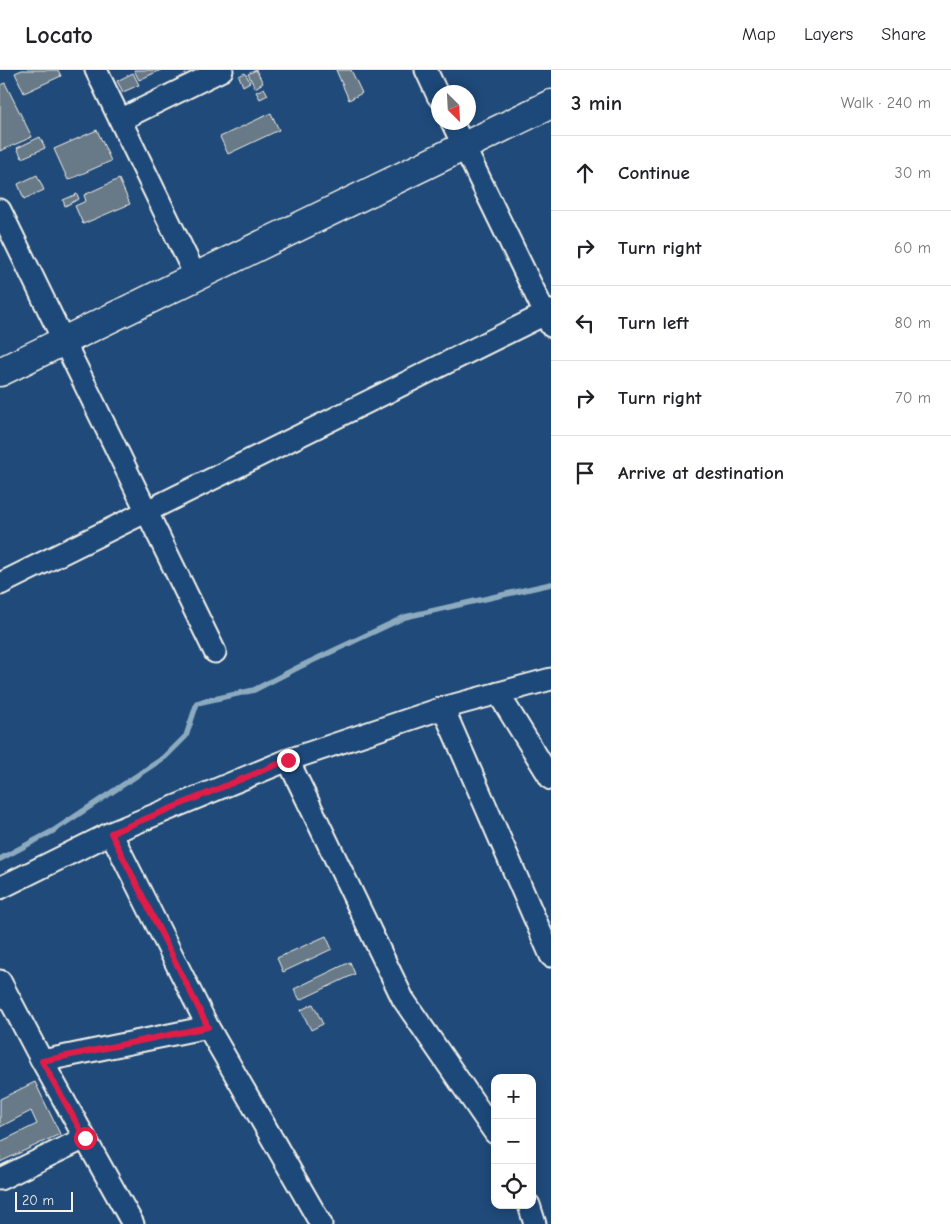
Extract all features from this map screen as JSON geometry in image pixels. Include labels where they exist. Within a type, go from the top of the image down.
[{"type":"main road","points":[[0,372],[551,104]]},
{"type":"street","points":[[96,70],[196,277]]},
{"type":"street","points":[[120,120],[222,70]]},
{"type":"street","points":[[426,70],[433,85]]},
{"type":"street","points":[[0,584],[146,511],[549,317],[456,130]]},
{"type":"street","points":[[0,210],[215,652]]},
{"type":"street","points":[[0,888],[111,833],[288,760],[443,708],[551,679]]},
{"type":"street","points":[[498,693],[551,779]]},
{"type":"street","points":[[443,708],[551,956]]},
{"type":"street","points":[[288,760],[402,1000],[491,1127]]},
{"type":"street","points":[[111,833],[208,1027],[321,1224]]},
{"type":"street","points":[[3,994],[133,1224]]},
{"type":"street","points":[[42,1061],[208,1027]]},
{"type":"street","points":[[0,1179],[85,1138]]},
{"type":"street","points":[[530,1209],[535,1224]]},
{"type":"building","points":[[22,70],[58,70],[61,76],[24,93],[15,73]]},
{"type":"building","points":[[134,70],[161,70],[139,80]]},
{"type":"building","points":[[256,70],[263,83],[255,88],[248,74]]},
{"type":"building","points":[[336,70],[351,70],[362,93],[349,100]]},
{"type":"building","points":[[133,73],[139,85],[123,92],[117,81]]},
{"type":"building","points":[[245,73],[250,82],[243,86],[239,76]]},
{"type":"building","points":[[5,83],[32,137],[0,151],[0,85]]},
{"type":"building","points":[[264,88],[268,95],[260,99],[256,92]]},
{"type":"building","points":[[271,113],[279,130],[228,154],[220,137]]},
{"type":"building","points":[[97,130],[111,161],[68,180],[54,149]]},
{"type":"building","points":[[40,137],[45,148],[22,158],[17,148]]},
{"type":"building","points":[[37,175],[44,190],[24,199],[18,184]]},
{"type":"building","points":[[119,179],[130,204],[83,224],[75,206],[86,201],[84,195]]},
{"type":"building","points":[[77,194],[79,199],[65,206],[63,200]]},
{"type":"building","points":[[326,936],[332,949],[283,972],[277,958]]},
{"type":"building","points":[[350,962],[355,974],[300,1000],[294,989]]},
{"type":"building","points":[[313,1004],[323,1024],[311,1030],[301,1010]]},
{"type":"building","points":[[35,1082],[60,1134],[0,1162],[0,1142],[37,1124],[31,1111],[0,1127],[0,1099]]},
{"type":"waterway","points":[[0,859],[53,831],[165,757],[186,736],[197,703],[254,690],[405,617],[551,584]]},
{"type":"route","points":[[85,1138],[42,1061],[208,1027],[111,833],[288,760]]}]
